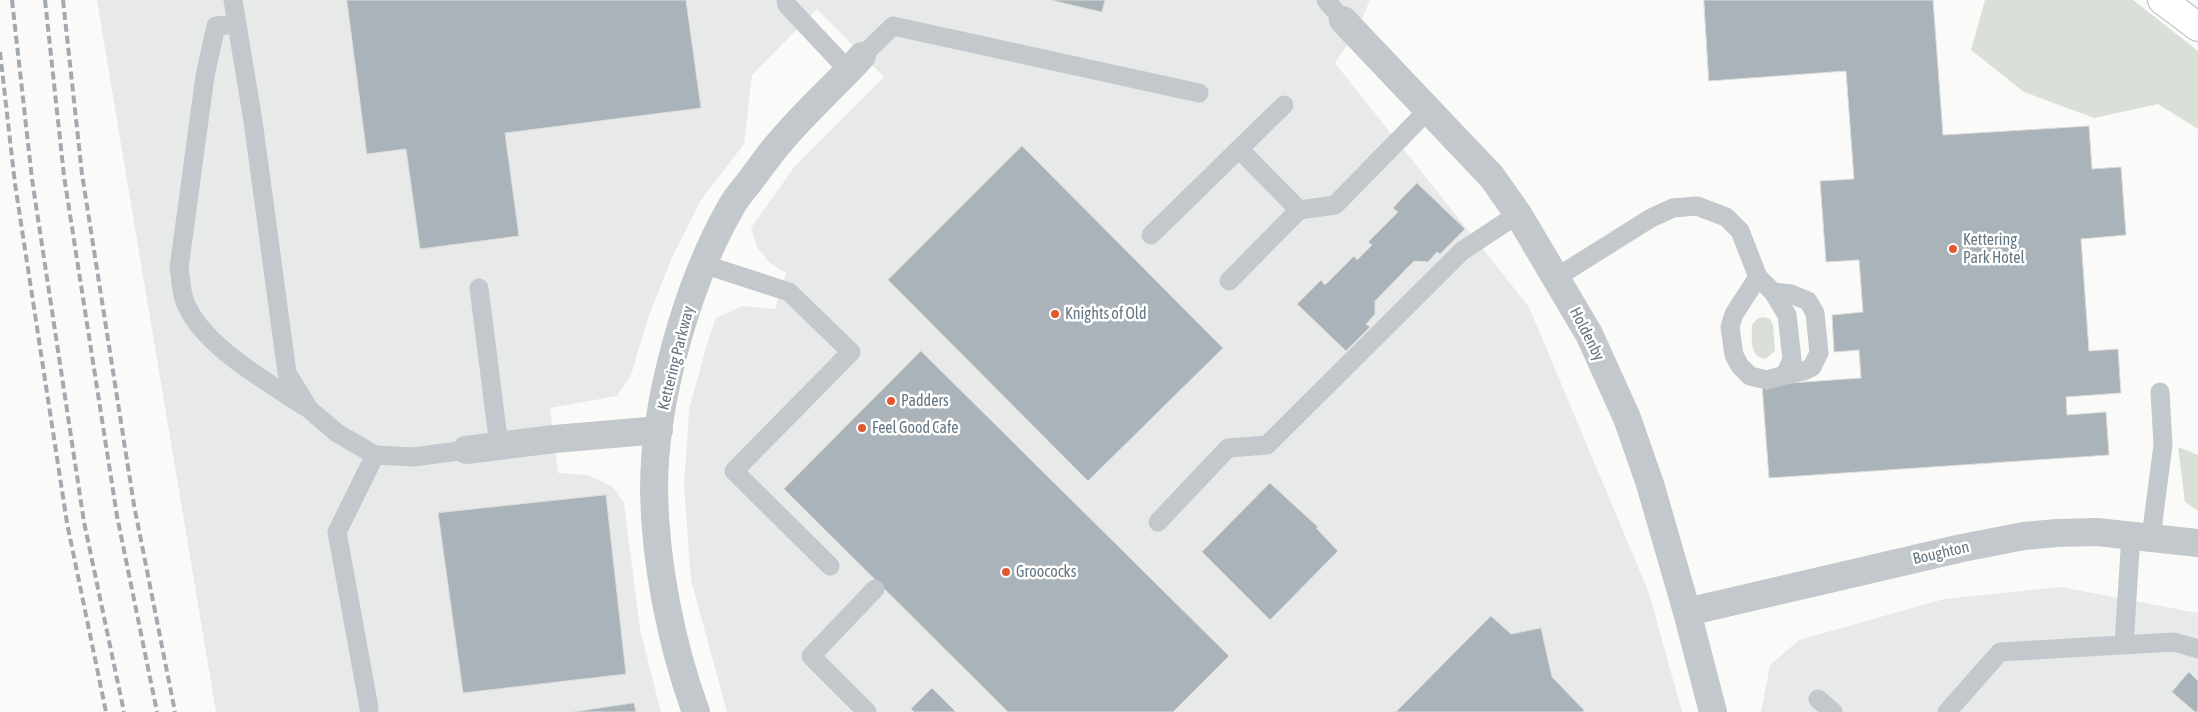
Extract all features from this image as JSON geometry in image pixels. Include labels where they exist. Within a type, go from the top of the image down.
[{"type":"highway","points":[[2162,0],[2198,28]]},
{"type":"street","name":"Holdenby","points":[[1343,20],[1492,177],[1518,214],[1589,334],[1628,418],[1650,484],[1687,612],[1713,712]]},
{"type":"street","name":"Kettering Parkway","points":[[696,712],[686,684],[670,621],[659,553],[654,490],[659,430],[670,372],[702,264],[731,206],[775,148],[856,64]]},
{"type":"street","points":[[466,450],[659,430]]},
{"type":"street","name":"Boughton","points":[[1687,612],[2001,540],[2057,532],[2097,532],[2198,543]]},
{"type":"lane","points":[[232,0],[253,120],[287,373],[309,409]]},
{"type":"lane","points":[[786,0],[786,5],[856,64],[892,26],[1199,93]]},
{"type":"lane","points":[[1326,0],[1343,20]]},
{"type":"lane","points":[[237,24],[216,26],[205,76],[179,268],[184,300],[202,331],[245,367],[309,409],[337,434],[375,454],[413,457],[466,450]]},
{"type":"lane","points":[[1151,235],[1284,105]]},
{"type":"lane","points":[[1229,281],[1298,210],[1335,205],[1428,110]]},
{"type":"lane","points":[[1238,149],[1298,210]]},
{"type":"lane","points":[[1556,277],[1651,218],[1673,208],[1697,206],[1726,217],[1740,231],[1758,277],[1773,292],[1786,315],[1792,359],[1785,375]]},
{"type":"lane","points":[[1158,522],[1228,448],[1267,445],[1462,251],[1518,214]]},
{"type":"lane","points":[[702,264],[789,292],[851,352],[734,471],[830,566]]},
{"type":"lane","points":[[1758,277],[1734,314],[1730,327],[1734,355],[1740,366],[1750,376],[1767,380],[1804,371],[1812,367],[1819,353],[1815,313],[1808,301],[1791,294],[1773,292]]},
{"type":"lane","points":[[479,288],[499,446]]},
{"type":"lane","points":[[2124,645],[2141,536],[2163,445],[2160,392]]},
{"type":"lane","points":[[369,708],[338,532],[375,454]]},
{"type":"lane","points":[[867,712],[811,656],[874,589]]},
{"type":"lane","points":[[1957,709],[2000,652],[2174,642],[2198,649]]},
{"type":"lane","points":[[1818,699],[1833,712]]},
{"type":"shaded area","points":[[97,0],[1370,0],[1358,29],[1335,63],[1529,307],[1649,593],[1682,712],[727,712],[691,580],[684,486],[689,410],[716,318],[742,306],[775,309],[786,273],[769,262],[757,247],[751,228],[795,166],[884,77],[817,9],[752,75],[744,144],[701,200],[672,257],[648,318],[631,375],[617,396],[550,408],[558,473],[588,475],[613,487],[624,503],[640,629],[661,712],[216,712]]},
{"type":"shaded area","points":[[1985,0],[2133,0],[2198,51],[2198,129],[2158,104],[2094,118],[2024,92],[1971,50]]},
{"type":"shaded area","points":[[1763,317],[1770,319],[1773,325],[1775,351],[1765,359],[1756,354],[1752,346],[1752,325],[1757,319]]},
{"type":"shaded area","points":[[2178,447],[2198,455],[2198,511],[2185,502]]},
{"type":"shaded area","points":[[2061,587],[2198,613],[2198,712],[1761,712],[1770,665],[1799,640],[1944,599]]},
{"type":"building","points":[[347,0],[686,0],[701,108],[505,133],[519,236],[420,249],[406,149],[367,154]]},
{"type":"building","points":[[1051,0],[1105,0],[1102,12]]},
{"type":"building","name":"Kettering Park Hotel","points":[[1704,0],[1933,0],[1943,135],[2089,126],[2092,169],[2121,167],[2126,235],[2081,239],[2089,351],[2118,349],[2121,393],[2066,397],[2067,415],[2106,412],[2109,455],[1769,478],[1762,385],[1861,378],[1859,350],[1834,352],[1832,315],[1863,312],[1859,260],[1826,262],[1820,181],[1854,179],[1846,71],[1709,81]]},
{"type":"building","name":"Knights of Old","points":[[1022,146],[1223,348],[1088,481],[888,280]]},
{"type":"building","points":[[1417,183],[1465,229],[1440,254],[1437,252],[1428,262],[1414,261],[1375,301],[1375,314],[1366,324],[1370,327],[1346,351],[1297,304],[1321,280],[1325,285],[1354,256],[1357,260],[1372,245],[1368,242],[1398,212],[1393,208]]},
{"type":"building","name":"Groococks","points":[[921,351],[1229,656],[1173,712],[1008,712],[784,489]]},
{"type":"building","points":[[1270,483],[1318,527],[1316,528],[1338,551],[1270,620],[1202,552]]},
{"type":"building","points":[[606,495],[626,674],[463,693],[438,513]]},
{"type":"building","points":[[1491,616],[1511,634],[1541,628],[1552,677],[1584,710],[1583,712],[1396,712]]},
{"type":"building","points":[[2189,672],[2198,681],[2198,712],[2195,712],[2172,692]]},
{"type":"building","points":[[932,688],[956,712],[914,712],[911,709]]},
{"type":"building","points":[[634,703],[636,712],[573,712]]},
{"type":"railway","points":[[12,0],[32,179],[84,522],[124,712]]},
{"type":"railway","points":[[45,0],[64,176],[117,516],[157,712]]},
{"type":"railway","points":[[63,0],[82,174],[134,505],[175,712]]},
{"type":"railway","points":[[0,52],[15,184],[67,523],[106,712]]},
{"type":"place","name":"Kettering Park Hotel","points":[[1953,249]]},
{"type":"place","name":"Knights of Old","points":[[1055,314]]},
{"type":"place","name":"Padders","points":[[891,401]]},
{"type":"place","name":"Feel Good Cafe","points":[[862,428]]},
{"type":"place","name":"Groococks","points":[[1006,572]]}]
